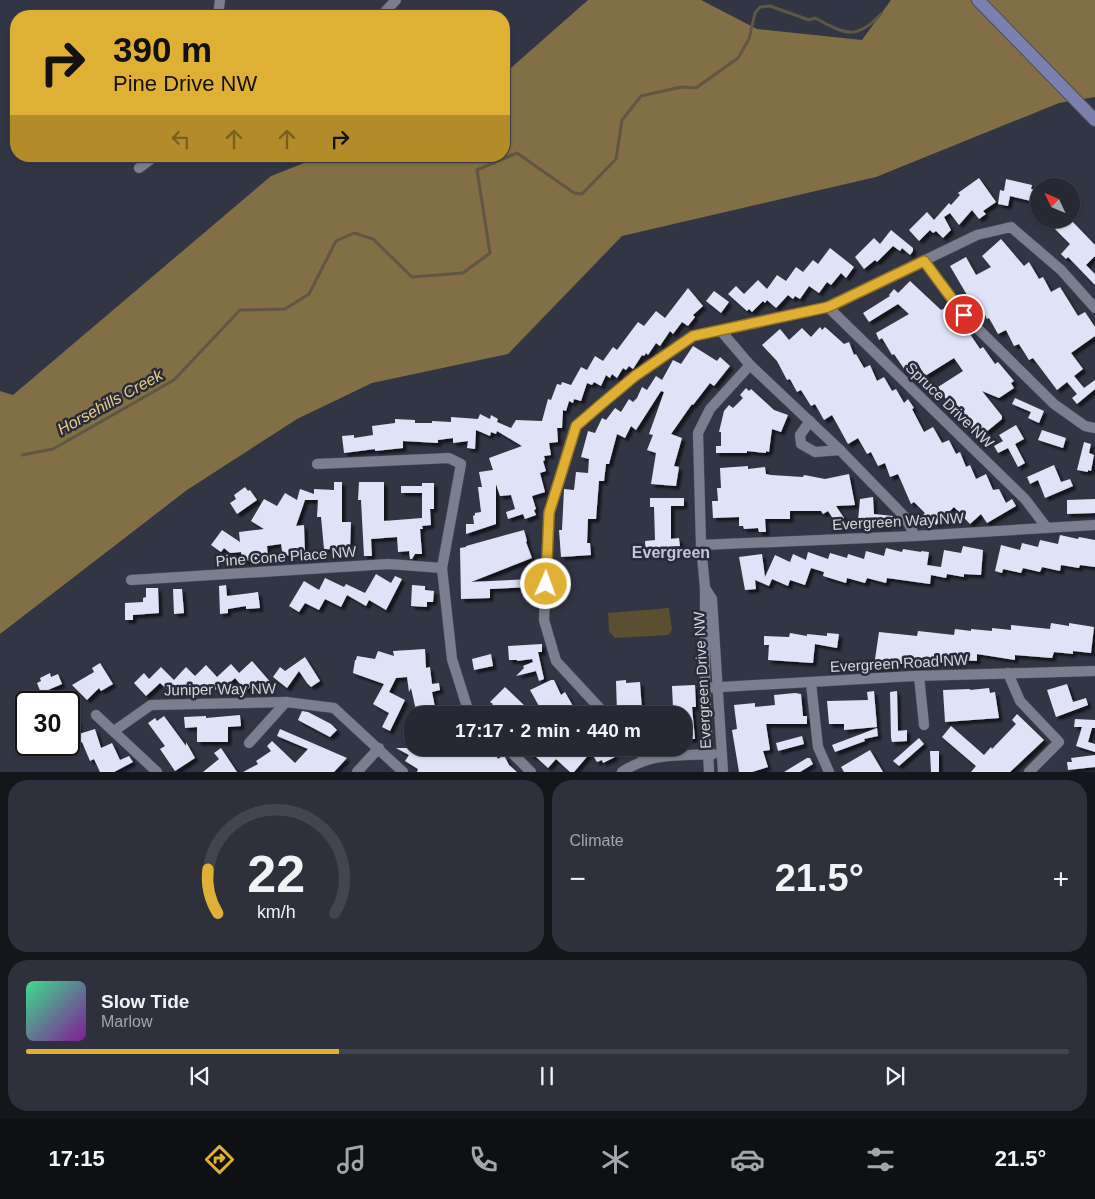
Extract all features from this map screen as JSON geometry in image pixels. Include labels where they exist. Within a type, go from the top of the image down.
[{"type":"street","points":[[387,10],[396,0]]},
{"type":"street","points":[[982,3],[1095,120]]},
{"type":"street","points":[[139,168],[147,162]]},
{"type":"street","points":[[598,706],[556,661],[544,620],[549,513],[576,426],[635,376],[693,336],[828,307],[977,234],[1011,227],[1061,270],[1095,308]]},
{"type":"street","points":[[924,261],[964,315],[1054,404],[1085,426],[1095,428]]},
{"type":"street","name":"Spruce Drive NW","points":[[828,307],[1025,499],[1047,528]]},
{"type":"street","points":[[721,331],[750,365],[840,450],[906,517],[916,536]]},
{"type":"street","name":"Evergreen Drive NW","points":[[709,772],[705,688],[705,588],[698,433],[710,409],[750,365]]},
{"type":"street","points":[[810,421],[800,435],[801,444],[815,452],[840,450]]},
{"type":"street","points":[[317,464],[448,458],[461,464],[442,568],[452,659],[467,706]]},
{"type":"street","name":"Evergreen Way NW","points":[[702,545],[916,536],[1095,525]]},
{"type":"street","name":"Pine Cone Place NW","points":[[131,580],[389,564],[442,568]]},
{"type":"street","name":"Evergreen Drive NW","points":[[705,588],[712,599],[723,772]]},
{"type":"street","name":"Evergreen Road NW","points":[[705,688],[920,676],[1095,670]]},
{"type":"street","points":[[1008,673],[1020,701],[1059,742],[1029,772]]},
{"type":"street","points":[[920,676],[924,724]]},
{"type":"street","points":[[811,683],[818,747],[829,772]]},
{"type":"street","points":[[250,742],[286,702]]},
{"type":"street","name":"Juniper Way NW","points":[[114,731],[151,705],[286,702],[334,708],[379,748]]},
{"type":"street","points":[[96,715],[157,772]]},
{"type":"street","points":[[357,772],[379,748],[402,772]]},
{"type":"street","points":[[622,772],[646,759],[672,755],[721,754]]},
{"type":"street","points":[[515,756],[531,772]]},
{"type":"street","points":[[643,756],[646,759]]},
{"type":"shaded area","points":[[588,0],[701,0],[757,29],[862,40],[891,0],[1095,0],[1095,97],[1059,103],[876,177],[622,236],[508,354],[372,383],[297,419],[187,490],[0,634],[0,391],[13,395],[271,176],[307,162],[510,162],[510,69]]},
{"type":"shaded area","points":[[669,608],[672,630],[668,635],[615,638],[609,631],[608,613]]},
{"type":"building","points":[[979,178],[996,202],[983,211],[986,214],[979,219],[972,210],[959,225],[950,213],[944,217],[951,230],[943,238],[936,231],[933,233],[930,230],[919,241],[909,230],[927,212],[934,220],[949,203],[951,205],[960,195],[958,193]]},
{"type":"building","points":[[1006,179],[1030,185],[1030,201],[1010,196],[1008,206],[998,204],[1000,190],[1004,191]]},
{"type":"building","points":[[1079,228],[1095,245],[1095,256],[1086,265],[1095,274],[1095,285],[1068,257],[1066,259],[1061,254],[1070,244],[1055,229]]},
{"type":"building","points":[[891,230],[913,248],[913,251],[910,255],[902,248],[900,251],[893,246],[877,262],[875,260],[864,269],[855,257],[874,238],[880,244]]},
{"type":"building","points":[[1001,239],[1024,266],[1029,262],[1039,279],[1043,277],[1051,292],[1060,287],[1078,316],[1085,312],[1095,327],[1095,336],[1071,353],[1083,369],[1074,376],[1084,388],[1095,380],[1095,389],[1077,404],[1072,398],[1077,394],[1067,382],[1057,390],[1033,358],[1029,360],[1019,344],[1014,346],[1006,330],[998,334],[989,318],[987,319],[980,304],[974,307],[950,266],[966,257],[976,275],[991,267],[982,256]]},
{"type":"building","points":[[830,248],[854,267],[846,278],[841,273],[831,285],[827,282],[819,293],[809,286],[800,299],[795,296],[793,299],[788,295],[776,308],[767,300],[765,303],[763,301],[752,312],[749,309],[747,311],[728,294],[736,286],[744,294],[758,280],[767,289],[777,275],[786,281],[796,267],[803,272],[813,260],[818,264]]},
{"type":"building","points":[[910,281],[941,310],[945,308],[954,324],[958,322],[966,336],[970,334],[980,349],[983,347],[995,364],[998,362],[1014,381],[1011,383],[1014,388],[999,398],[982,391],[1002,416],[1002,419],[979,438],[964,420],[966,419],[955,407],[952,408],[938,387],[963,371],[954,358],[925,376],[917,362],[905,370],[894,354],[892,355],[882,338],[879,340],[876,333],[909,314],[898,304],[869,322],[863,313],[890,296],[894,289],[898,293]]},
{"type":"building","points":[[688,288],[703,306],[693,315],[695,317],[688,326],[682,322],[673,334],[670,331],[660,346],[656,343],[648,355],[646,353],[644,356],[642,355],[633,369],[629,366],[626,370],[623,368],[617,378],[612,374],[610,378],[606,375],[601,386],[594,382],[592,385],[587,383],[581,401],[574,399],[573,403],[569,401],[566,411],[563,410],[562,428],[557,428],[558,442],[549,443],[551,455],[544,456],[545,460],[543,461],[546,471],[540,473],[545,492],[532,496],[536,515],[525,519],[523,514],[508,519],[506,512],[515,509],[511,495],[500,496],[496,484],[496,524],[466,534],[466,524],[474,524],[473,516],[475,513],[481,512],[478,487],[482,487],[479,472],[493,470],[489,458],[522,446],[497,431],[496,434],[491,432],[490,436],[476,430],[475,449],[467,448],[468,441],[453,443],[453,438],[438,440],[438,443],[403,441],[403,448],[344,453],[342,436],[354,435],[354,438],[373,435],[372,426],[395,423],[395,419],[415,420],[415,423],[432,423],[432,421],[451,422],[451,417],[478,419],[480,414],[490,419],[491,415],[498,419],[497,422],[511,428],[516,420],[542,421],[548,399],[551,400],[557,384],[561,385],[562,382],[571,385],[581,367],[587,370],[595,356],[603,361],[613,347],[617,350],[638,322],[644,326],[656,311],[665,318]]},
{"type":"building","points":[[714,291],[729,302],[721,313],[706,301]]},
{"type":"building","points":[[820,327],[822,330],[825,327],[844,344],[849,342],[854,355],[856,354],[864,368],[870,365],[877,381],[884,377],[892,391],[896,389],[904,403],[908,399],[924,432],[933,427],[942,443],[949,440],[956,454],[960,452],[966,467],[970,465],[976,479],[986,474],[993,490],[999,489],[1006,503],[1012,499],[1016,506],[987,523],[981,514],[970,524],[954,507],[936,525],[931,519],[928,522],[922,516],[925,513],[914,502],[911,504],[898,474],[890,477],[885,463],[878,466],[871,452],[867,454],[858,438],[848,444],[832,415],[824,420],[815,404],[811,406],[801,390],[797,392],[790,379],[787,380],[777,361],[762,345],[780,329],[789,340],[802,328],[811,337]]},
{"type":"building","points":[[693,346],[717,361],[720,357],[730,366],[714,386],[710,383],[692,404],[671,434],[682,438],[674,466],[679,467],[676,486],[651,484],[656,453],[647,450],[653,435],[649,434],[664,392],[661,391],[636,430],[631,426],[625,438],[617,434],[609,464],[606,464],[604,481],[599,481],[596,519],[588,519],[587,543],[590,543],[591,555],[561,557],[559,530],[562,530],[564,489],[574,490],[576,472],[588,473],[589,459],[581,457],[588,431],[595,433],[602,418],[606,420],[615,408],[621,412],[629,399],[633,402],[642,387],[647,390],[656,376],[662,380],[673,360],[681,364]]},
{"type":"building","points":[[746,388],[749,391],[751,389],[774,410],[788,415],[781,432],[772,429],[769,452],[766,451],[766,453],[747,451],[747,453],[716,453],[716,446],[721,446],[721,432],[719,432],[724,411],[729,405],[733,408],[743,398],[740,395]]},
{"type":"building","points":[[1015,398],[1044,411],[1039,423],[1028,418],[1031,412],[1012,404]]},
{"type":"building","points":[[1016,425],[1024,439],[1015,444],[1025,463],[1018,467],[1008,448],[998,453],[994,446],[1003,441],[999,435]]},
{"type":"building","points":[[1042,430],[1066,438],[1063,448],[1038,440]]},
{"type":"building","points":[[1084,442],[1091,444],[1089,453],[1094,455],[1091,471],[1088,470],[1088,472],[1077,470]]},
{"type":"building","points":[[1054,465],[1061,482],[1070,479],[1073,486],[1045,498],[1038,480],[1030,484],[1027,477]]},
{"type":"building","points":[[748,466],[748,469],[765,467],[766,474],[771,475],[803,477],[804,475],[825,479],[849,474],[855,505],[836,506],[844,518],[836,523],[828,511],[823,514],[821,511],[790,511],[790,519],[765,519],[766,532],[759,532],[758,528],[744,529],[743,526],[739,526],[739,517],[713,518],[712,501],[718,501],[717,488],[721,488],[720,468]]},
{"type":"building","points":[[334,482],[342,482],[342,522],[351,522],[350,550],[324,549],[321,517],[317,517],[318,500],[305,500],[296,526],[304,525],[305,554],[283,556],[281,544],[267,546],[268,558],[242,561],[241,552],[230,553],[224,548],[221,552],[211,545],[222,530],[240,542],[239,532],[264,529],[251,521],[264,499],[277,506],[285,493],[297,500],[300,489],[314,494],[314,489],[334,490]]},
{"type":"building","points":[[359,482],[384,482],[384,521],[422,518],[422,493],[401,493],[401,486],[422,486],[422,483],[434,483],[434,509],[430,509],[431,525],[422,526],[423,529],[420,529],[422,554],[415,554],[410,559],[409,551],[398,552],[397,537],[371,539],[372,556],[364,556],[361,500],[358,500]]},
{"type":"building","points":[[245,487],[248,491],[250,490],[257,500],[237,514],[230,503],[236,499],[234,495]]},
{"type":"building","points":[[873,497],[874,514],[893,516],[892,523],[887,522],[887,526],[865,524],[865,521],[858,521],[860,499]]},
{"type":"building","points":[[650,498],[684,498],[684,506],[671,506],[671,539],[679,538],[680,546],[662,547],[662,553],[646,554],[645,541],[655,540],[654,507],[650,507]]},
{"type":"building","points":[[1095,499],[1095,513],[1067,514],[1067,500]]},
{"type":"building","points":[[524,530],[532,558],[471,582],[531,579],[531,587],[490,589],[490,598],[461,599],[460,548]]},
{"type":"building","points":[[1060,535],[1095,540],[1095,567],[1080,565],[1079,568],[1061,565],[1060,571],[1042,567],[1040,572],[1023,568],[1021,573],[1003,569],[1002,573],[995,571],[1001,545],[1020,550],[1022,543],[1038,547],[1040,540],[1058,544]]},
{"type":"building","points":[[963,546],[983,550],[981,575],[964,574],[964,577],[947,574],[946,578],[931,575],[930,584],[887,578],[886,583],[867,578],[865,583],[847,578],[846,583],[823,576],[824,572],[811,568],[805,585],[790,580],[788,586],[772,579],[769,586],[755,580],[756,589],[745,590],[739,557],[762,554],[765,577],[775,555],[790,562],[793,554],[806,560],[808,552],[828,559],[830,553],[847,558],[848,554],[864,559],[866,551],[884,556],[886,548],[902,552],[903,549],[929,552],[927,565],[941,567],[944,550],[961,553]]},
{"type":"building","points":[[376,574],[391,583],[395,576],[402,579],[386,610],[369,600],[366,606],[347,595],[341,607],[325,599],[319,610],[305,603],[299,612],[289,606],[304,581],[319,590],[325,578],[344,587],[346,584],[365,593]]},
{"type":"building","points":[[226,585],[227,596],[258,592],[260,608],[246,609],[246,606],[228,609],[228,613],[220,614],[219,586]]},
{"type":"building","points":[[412,585],[425,586],[425,590],[434,591],[433,602],[427,602],[427,607],[411,606]]},
{"type":"building","points":[[146,588],[158,588],[159,613],[133,615],[133,620],[125,620],[125,603],[143,602],[143,598],[146,597]]},
{"type":"building","points":[[173,589],[182,589],[184,613],[174,614]]},
{"type":"building","points":[[1051,623],[1069,626],[1069,623],[1094,627],[1091,653],[1073,651],[1073,654],[1054,652],[1052,658],[1015,655],[1015,660],[977,654],[977,661],[958,660],[958,664],[902,659],[902,664],[882,662],[882,667],[874,666],[879,632],[917,636],[918,631],[954,635],[955,629],[971,631],[971,629],[992,631],[992,628],[1011,630],[1011,625],[1050,629]]},
{"type":"building","points":[[790,633],[807,636],[807,634],[827,636],[827,633],[839,634],[837,648],[815,644],[813,663],[768,660],[769,645],[764,645],[764,636],[789,637]]},
{"type":"building","points":[[542,644],[542,652],[538,652],[544,679],[539,681],[536,671],[516,676],[524,668],[523,666],[533,662],[532,659],[509,660],[508,646]]},
{"type":"building","points":[[425,649],[426,668],[430,667],[432,684],[439,683],[440,690],[432,692],[435,706],[415,706],[411,688],[409,692],[407,677],[396,678],[389,692],[405,700],[390,731],[382,727],[389,713],[373,704],[384,684],[353,673],[357,656],[375,659],[378,651],[394,656],[393,651]]},
{"type":"building","points":[[491,654],[493,666],[474,670],[472,659]]},
{"type":"building","points":[[305,657],[320,681],[311,687],[299,671],[287,688],[273,677],[280,667],[285,671]]},
{"type":"building","points":[[252,661],[272,684],[266,690],[258,680],[246,691],[235,678],[222,690],[219,687],[216,690],[210,684],[202,692],[194,684],[191,687],[189,684],[178,695],[160,683],[146,696],[134,683],[144,673],[149,679],[161,667],[174,680],[186,667],[195,676],[206,665],[217,677],[231,664],[239,673]]},
{"type":"building","points":[[100,663],[113,684],[101,691],[99,688],[87,700],[72,685],[94,672],[92,668]]},
{"type":"building","points":[[50,673],[51,677],[58,674],[62,684],[46,691],[40,691],[37,683],[41,681],[40,678]]},
{"type":"building","points":[[554,680],[561,695],[565,692],[573,706],[539,706],[530,690]]},
{"type":"building","points":[[626,680],[626,683],[640,682],[642,706],[617,706],[616,681]]},
{"type":"building","points":[[1067,684],[1073,702],[1086,698],[1088,705],[1056,717],[1047,690]]},
{"type":"building","points":[[695,685],[696,707],[673,706],[672,686]]},
{"type":"building","points":[[505,687],[525,706],[491,706],[493,704],[490,702]]},
{"type":"building","points":[[989,688],[990,693],[995,692],[999,718],[945,722],[943,690]]},
{"type":"building","points":[[874,691],[877,727],[844,730],[844,724],[829,724],[827,701],[868,700],[867,692]]},
{"type":"building","points":[[897,691],[898,731],[907,730],[907,741],[892,742],[890,692]]},
{"type":"building","points":[[801,694],[803,716],[807,716],[807,724],[766,724],[770,750],[763,751],[768,767],[752,772],[739,772],[732,730],[737,729],[734,705],[755,703],[755,707],[775,705],[774,695]]},
{"type":"building","points":[[692,707],[695,739],[692,739]]},
{"type":"building","points":[[302,711],[308,712],[331,724],[337,730],[330,737],[298,720]]},
{"type":"building","points":[[1017,714],[1044,740],[1010,772],[971,772],[976,766],[942,737],[951,726],[984,755],[1016,724],[1012,720]]},
{"type":"building","points":[[240,715],[241,726],[228,727],[228,742],[197,742],[197,727],[185,728],[184,717],[206,716],[206,718]]},
{"type":"building","points":[[164,716],[186,746],[186,742],[195,758],[175,771],[160,749],[165,746],[148,723],[155,718],[157,721]]},
{"type":"building","points":[[1075,719],[1095,720],[1095,728],[1092,728],[1088,742],[1095,744],[1095,752],[1076,746],[1082,727],[1074,727]]},
{"type":"building","points":[[877,728],[878,736],[864,739],[865,741],[835,752],[832,745]]},
{"type":"building","points":[[95,729],[101,748],[112,743],[120,760],[129,756],[133,762],[114,772],[100,772],[94,759],[90,761],[82,742],[80,742],[80,734]]},
{"type":"building","points":[[280,729],[347,758],[334,772],[243,772],[258,764],[256,761],[271,751],[267,746],[272,741],[295,763],[308,749],[277,736]]},
{"type":"building","points":[[802,736],[804,744],[778,751],[776,743]]},
{"type":"building","points":[[919,738],[924,744],[899,766],[893,761]]},
{"type":"building","points":[[221,748],[237,772],[203,772],[219,759],[214,753]]},
{"type":"building","points":[[396,748],[404,748],[404,752]]},
{"type":"building","points":[[870,750],[883,772],[844,772],[841,767]]},
{"type":"building","points":[[930,751],[939,751],[939,772],[931,772]]},
{"type":"building","points":[[1095,755],[1095,767],[1068,770],[1067,762],[1072,762],[1071,758]]},
{"type":"building","points":[[408,756],[496,756],[498,759],[504,756],[509,765],[517,772],[417,772],[418,769],[405,761]]},
{"type":"building","points":[[535,756],[588,756],[574,772],[570,772],[556,759],[548,768]]},
{"type":"building","points":[[593,756],[615,757],[603,763],[602,760],[597,762]]},
{"type":"building","points":[[810,758],[813,764],[800,772],[784,772]]},
{"type":"waterway","name":"Horsehills Creek","points":[[510,156],[517,153],[574,193],[582,194],[616,159],[622,120],[641,96],[681,87],[696,88],[738,58],[749,39],[755,13],[760,7],[770,6],[809,20],[815,18],[834,28],[850,32],[864,28],[881,14]]},
{"type":"waterway","name":"Horsehills Creek","points":[[22,455],[53,449],[174,380],[240,310],[285,309],[309,294],[336,241],[354,233],[373,239],[412,277],[463,273],[490,253],[477,170],[496,162]]},
{"type":"district","name":"Evergreen","points":[[671,552]]},
{"type":"route","points":[[546,584],[549,513],[576,426],[635,376],[693,336],[828,307],[924,261],[964,315]]}]
